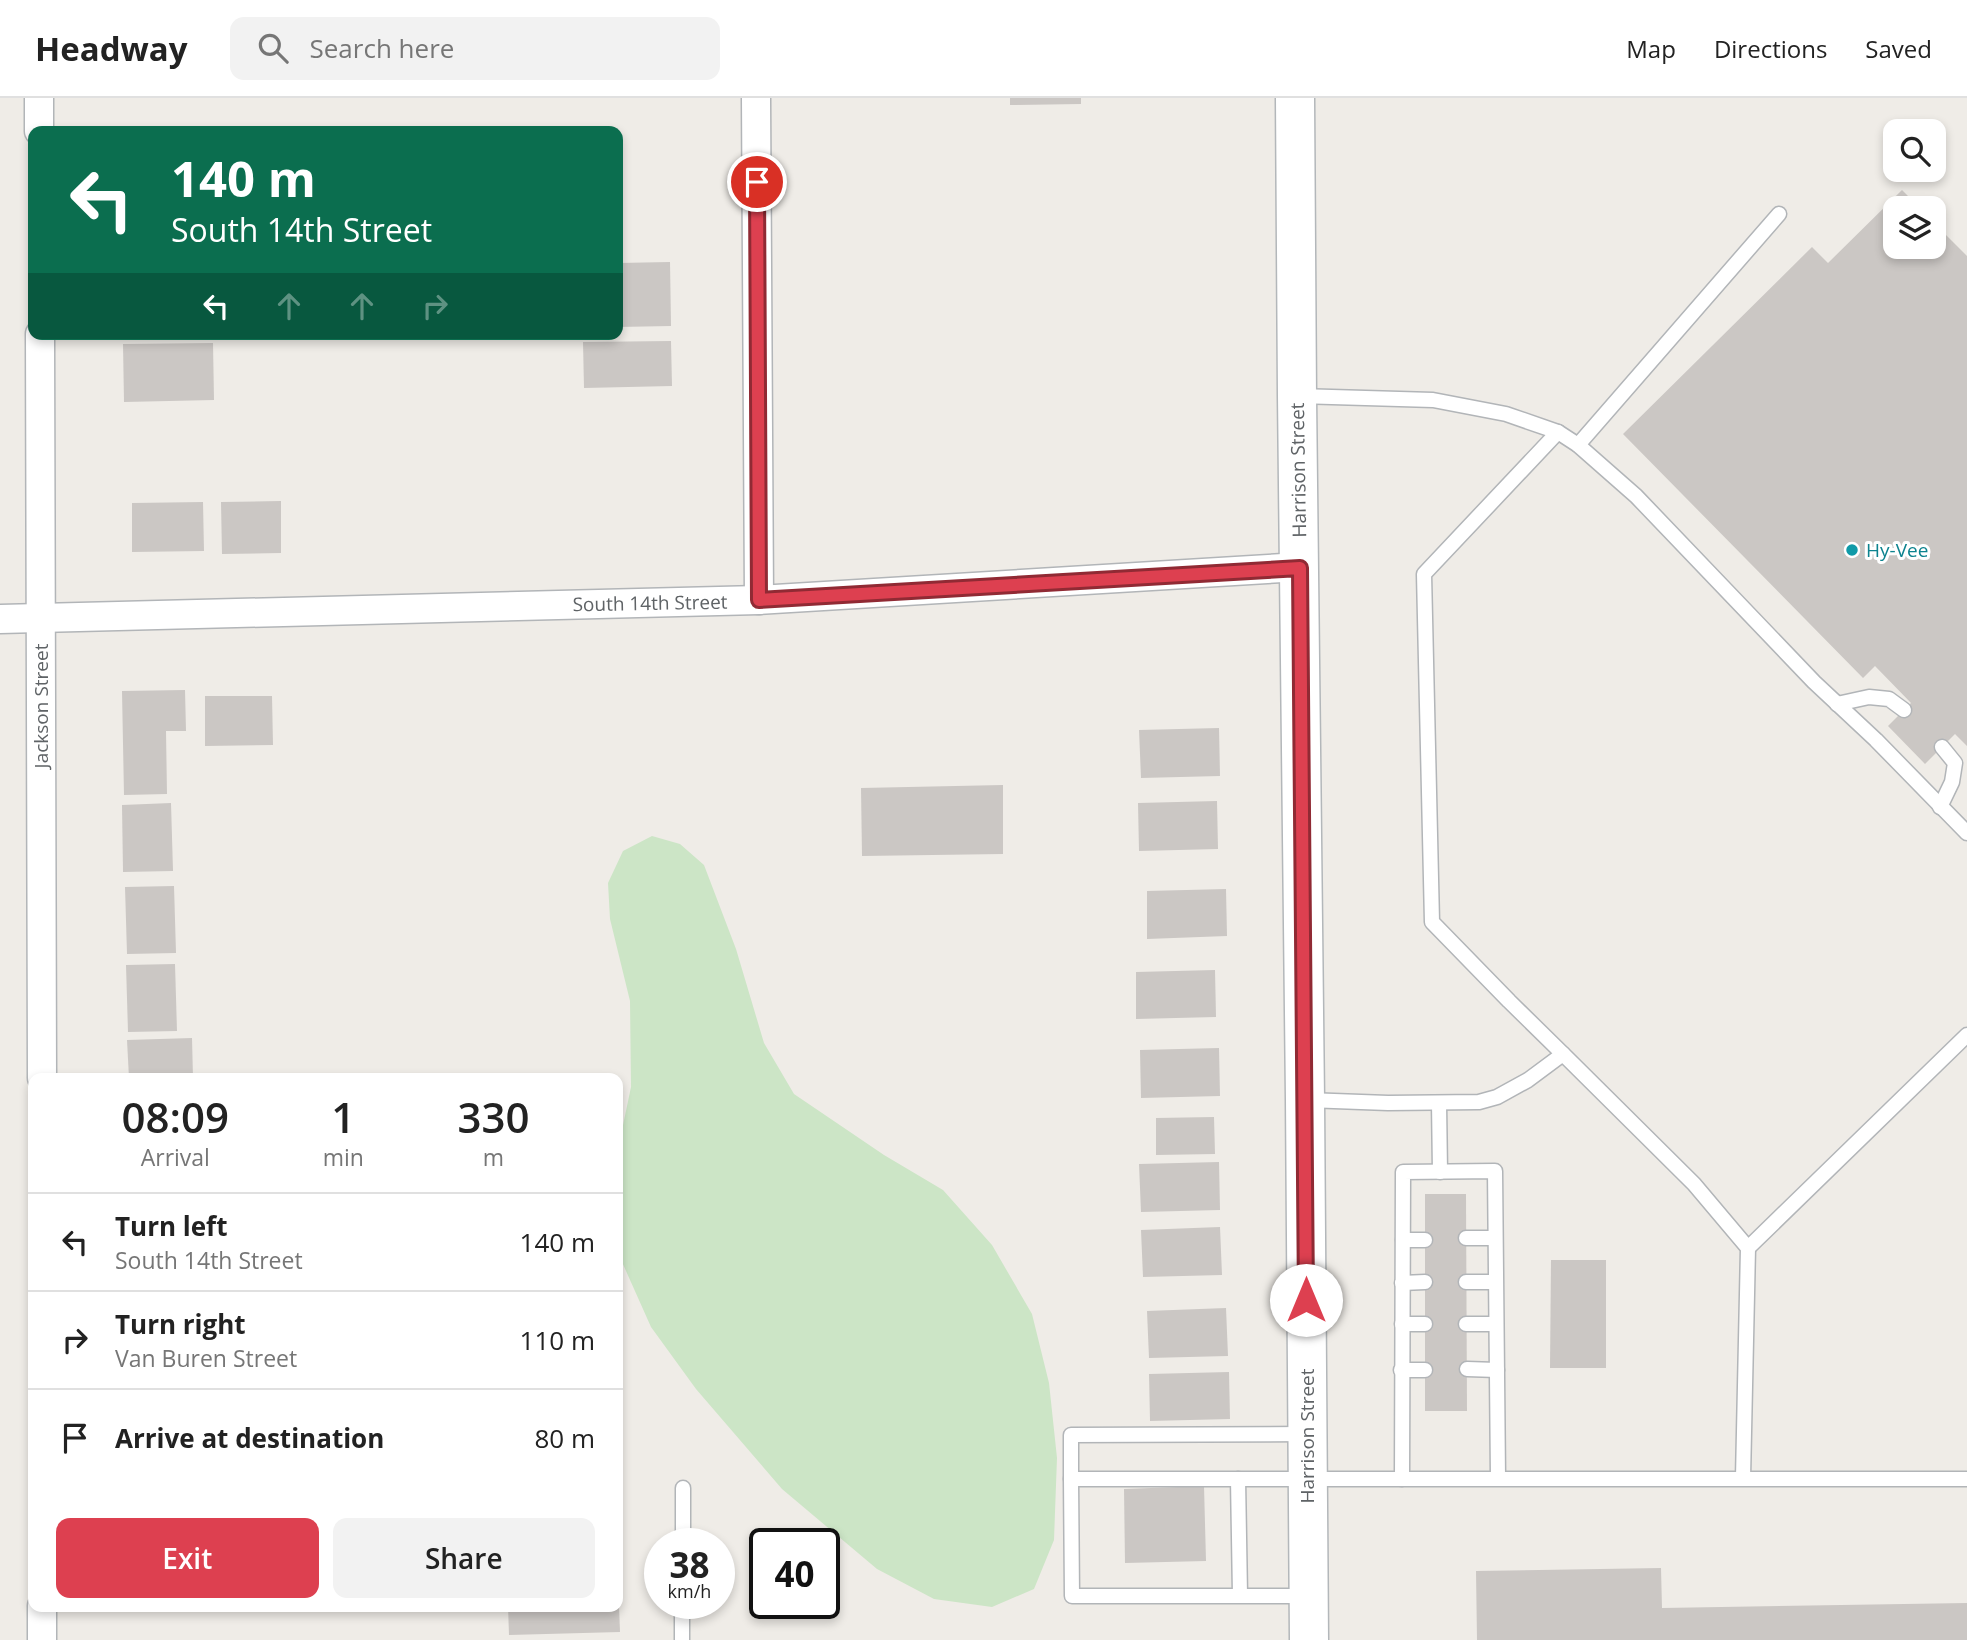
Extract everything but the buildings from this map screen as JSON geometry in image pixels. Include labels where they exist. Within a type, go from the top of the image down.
[{"type":"street","points":[[39,98],[39,126]]},
{"type":"street","points":[[757,98],[759,600]]},
{"type":"street","name":"Harrison Street","points":[[1295,98],[1309,1640]]},
{"type":"street","name":"Jackson Street","points":[[40,340],[42,1073]]},
{"type":"street","name":"South 14th Street","points":[[0,619],[759,600],[1300,568]]},
{"type":"street","points":[[42,1612],[43,1640]]},
{"type":"lane","points":[[1578,445],[1779,215]]},
{"type":"lane","points":[[1297,396],[1433,400],[1506,414],[1558,432],[1578,445],[1636,496],[1837,704],[1967,833]]},
{"type":"lane","points":[[1558,432],[1424,574],[1432,922],[1694,1184],[1748,1248],[1742,1478]]},
{"type":"lane","points":[[1837,704],[1869,697],[1889,699],[1904,710]]},
{"type":"lane","points":[[1940,807],[1952,782],[1955,763],[1942,747]]},
{"type":"lane","points":[[1748,1248],[1967,1035]]},
{"type":"lane","points":[[1306,1100],[1479,1102],[1497,1097],[1528,1080],[1563,1054]]},
{"type":"lane","points":[[1439,1103],[1440,1172]]},
{"type":"lane","points":[[1402,1479],[1403,1172],[1495,1171],[1498,1478]]},
{"type":"lane","points":[[1466,1238],[1495,1238]]},
{"type":"lane","points":[[1402,1240],[1425,1240]]},
{"type":"lane","points":[[1402,1283],[1425,1282]]},
{"type":"lane","points":[[1466,1282],[1495,1282]]},
{"type":"lane","points":[[1402,1324],[1425,1324]]},
{"type":"lane","points":[[1466,1324],[1496,1324]]},
{"type":"lane","points":[[1466,1369],[1497,1370]]},
{"type":"lane","points":[[1401,1370],[1425,1370]]},
{"type":"lane","points":[[1307,1434],[1071,1435],[1071,1479],[1072,1596],[1308,1596]]},
{"type":"lane","points":[[1071,1479],[1967,1479]]},
{"type":"lane","points":[[1238,1479],[1240,1595]]},
{"type":"lane","points":[[683,1528],[684,1488]]},
{"type":"lane","points":[[682,1619],[682,1640]]},
{"type":"green space","points":[[652,836],[680,844],[704,865],[736,949],[764,1043],[794,1094],[884,1155],[943,1190],[992,1245],[1032,1314],[1049,1383],[1057,1458],[1054,1540],[1034,1589],[992,1607],[934,1599],[877,1569],[840,1538],[840,1528],[828,1528],[782,1489],[696,1389],[651,1327],[623,1264],[623,1125],[631,1087],[630,1001],[610,919],[608,883],[623,851]]},
{"type":"place","name":"Hy-Vee","points":[[1852,550]]},
{"type":"route","points":[[757,182],[759,600],[1300,568],[1306,1300]]}]
